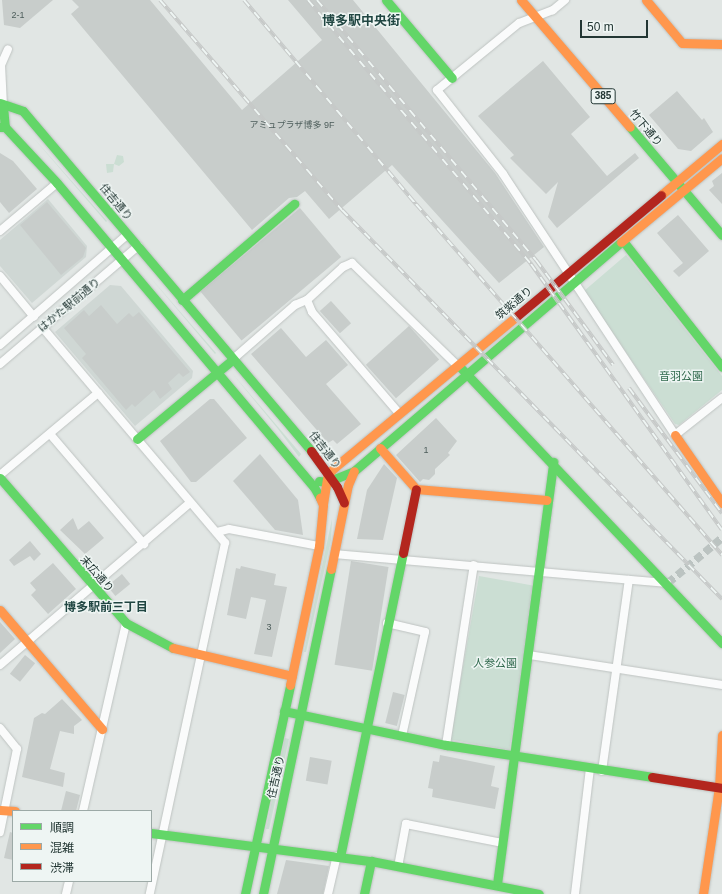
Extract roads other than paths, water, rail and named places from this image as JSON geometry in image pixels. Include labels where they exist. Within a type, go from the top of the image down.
[{"type":"main road","points":[[386,0],[452,78]]},
{"type":"main road","name":"竹下通り","points":[[521,0],[722,235]]},
{"type":"main road","points":[[646,0],[682,43],[722,44]]},
{"type":"main road","points":[[1,105],[3,127],[57,183],[314,487],[323,505]]},
{"type":"main road","name":"住吉通り","points":[[1,105],[22,112],[128,234],[232,360],[316,456],[328,479],[344,503],[302,714],[263,894]]},
{"type":"main road","name":"筑紫通り","points":[[328,479],[344,461],[399,413],[568,274],[722,144]]},
{"type":"main road","name":"筑紫通り","points":[[328,479],[354,471],[465,373],[573,282],[684,192],[722,158]]},
{"type":"main road","points":[[182,300],[294,204]]},
{"type":"main road","points":[[623,241],[722,367]]},
{"type":"main road","points":[[137,439],[232,360]]},
{"type":"main road","points":[[457,365],[553,462],[668,583],[722,643]]},
{"type":"main road","points":[[675,435],[722,503]]},
{"type":"main road","points":[[380,448],[416,490],[547,500]]},
{"type":"main road","points":[[316,456],[332,466],[344,461]]},
{"type":"main road","points":[[497,884],[529,655],[547,500],[553,462]]},
{"type":"main road","points":[[344,503],[354,471]]},
{"type":"main road","points":[[301,472],[309,479],[328,479],[323,505]]},
{"type":"main road","name":"末広通り","points":[[0,477],[92,587],[126,623],[154,641],[201,656],[292,676]]},
{"type":"main road","points":[[338,857],[400,559],[416,490]]},
{"type":"main road","name":"住吉通り","points":[[245,894],[319,546],[323,505]]},
{"type":"main road","points":[[0,610],[102,729]]},
{"type":"main road","points":[[284,711],[446,745],[602,771],[721,788]]},
{"type":"main road","points":[[703,894],[721,788],[722,735]]},
{"type":"main road","points":[[2,810],[12,811]]},
{"type":"main road","points":[[152,833],[254,848],[371,861],[497,884],[516,892],[539,894]]},
{"type":"main road","points":[[364,894],[371,861]]},
{"type":"street","points":[[565,0],[553,10],[519,23],[438,90],[441,98],[503,174],[564,262],[568,274],[573,282],[675,435],[722,398]]},
{"type":"street","points":[[1,105],[1,64],[8,49]]},
{"type":"street","points":[[0,231],[57,183]]},
{"type":"street","name":"はかた駅前通り","points":[[0,345],[128,234]]},
{"type":"street","name":"はかた駅前通り","points":[[0,364],[138,246]]},
{"type":"street","points":[[232,360],[295,305],[307,300],[343,267],[352,263],[457,365]]},
{"type":"street","points":[[0,276],[34,317]]},
{"type":"street","points":[[307,300],[312,312],[399,413]]},
{"type":"street","points":[[42,327],[225,543],[150,894]]},
{"type":"street","points":[[0,477],[98,393]]},
{"type":"street","points":[[50,434],[144,544]]},
{"type":"street","points":[[0,665],[144,544],[190,503]]},
{"type":"street","points":[[217,532],[229,529],[319,546]]},
{"type":"street","points":[[335,554],[474,565],[538,573],[668,583]]},
{"type":"street","points":[[446,745],[474,565]]},
{"type":"street","points":[[602,771],[629,580]]},
{"type":"street","points":[[83,810],[126,623]]},
{"type":"street","points":[[387,623],[425,632],[402,736]]},
{"type":"street","points":[[529,655],[722,685]]},
{"type":"street","points":[[0,728],[17,749],[2,810],[0,832]]},
{"type":"street","points":[[575,894],[590,769]]},
{"type":"street","points":[[398,867],[406,824],[503,843]]},
{"type":"street","points":[[328,894],[338,857]]},
{"type":"street","points":[[66,894],[69,882]]},
{"type":"tunnel","points":[[668,583],[722,538]]},
{"type":"railway","points":[[160,0],[342,210],[722,599]]},
{"type":"railway","points":[[244,0],[416,204],[722,555]]},
{"type":"railway","points":[[308,0],[531,264],[722,530]]},
{"type":"railway","points":[[317,0],[536,260],[613,365]]},
{"type":"railway","points":[[629,388],[722,513]]},
{"type":"district","name":"博多駅中央街","points":[[361,21]]},
{"type":"district","name":"博多駅前三丁目","points":[[106,608]]},
{"type":"park label","name":"音羽公園","points":[[681,376]]},
{"type":"park label","name":"人参公園","points":[[495,663]]}]
